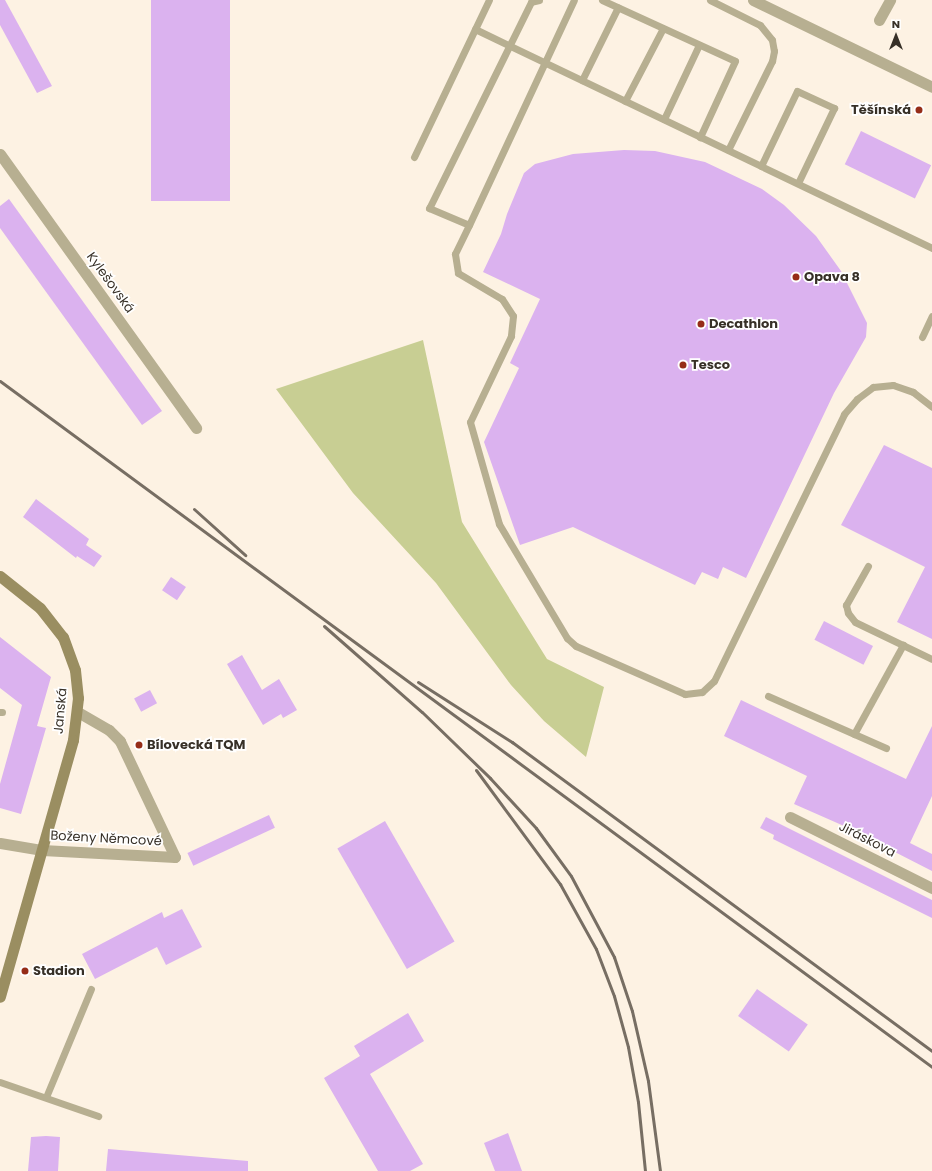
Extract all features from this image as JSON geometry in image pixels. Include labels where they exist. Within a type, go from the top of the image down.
[{"type":"main road","name":"Janská","points":[[0,576],[40,608],[63,637],[75,670],[78,712],[73,740],[0,997]]},
{"type":"street","points":[[753,0],[932,87]]},
{"type":"street","points":[[879,20],[890,0]]},
{"type":"street","name":"Kylešovská","points":[[0,154],[196,428]]},
{"type":"street","name":"Boženy Němcové","points":[[0,843],[42,850],[175,857],[120,741],[109,730],[78,712]]},
{"type":"street","name":"Jiráskova","points":[[790,817],[932,888]]},
{"type":"lane","points":[[414,157],[489,0]]},
{"type":"lane","points":[[469,225],[429,208],[531,2],[539,0]]},
{"type":"lane","points":[[574,0],[455,254],[458,273],[502,299],[513,316],[511,336],[470,422],[499,524],[568,638],[576,646],[685,694],[702,692],[714,681],[844,414],[852,404],[873,387],[893,385],[913,392],[932,407]]},
{"type":"lane","points":[[602,0],[735,61],[700,137]]},
{"type":"lane","points":[[710,0],[760,25],[772,40],[774,51],[772,61],[728,150]]},
{"type":"lane","points":[[582,80],[618,7]]},
{"type":"lane","points":[[625,101],[663,28]]},
{"type":"lane","points":[[475,29],[932,248]]},
{"type":"lane","points":[[664,119],[699,45]]},
{"type":"lane","points":[[761,166],[797,91],[834,108],[798,184]]},
{"type":"lane","points":[[922,337],[932,316]]},
{"type":"lane","points":[[868,566],[846,605],[848,613],[855,622],[932,660]]},
{"type":"lane","points":[[854,734],[903,645]]},
{"type":"lane","points":[[768,696],[886,748]]},
{"type":"lane","points":[[46,1097],[91,989]]},
{"type":"lane","points":[[0,1082],[98,1116]]},
{"type":"green space","points":[[423,340],[462,522],[547,659],[604,687],[586,757],[544,721],[511,685],[436,583],[353,493],[276,389]]},
{"type":"building","points":[[0,0],[5,0],[52,86],[37,93],[0,25]]},
{"type":"building","points":[[151,0],[230,0],[230,201],[151,201]]},
{"type":"building","points":[[861,131],[931,165],[915,198],[845,164]]},
{"type":"building","name":"Tesco","points":[[624,150],[655,151],[705,162],[762,189],[784,205],[816,236],[841,271],[867,323],[866,337],[834,393],[746,578],[723,567],[718,579],[702,572],[695,585],[573,527],[520,545],[484,442],[519,368],[510,363],[540,299],[483,272],[501,234],[507,214],[524,173],[535,164],[573,154]]},
{"type":"building","points":[[9,199],[162,411],[142,425],[0,228],[0,206]]},
{"type":"building","points":[[884,445],[932,468],[932,639],[897,622],[925,567],[841,525]]},
{"type":"building","points":[[36,499],[89,539],[86,545],[102,556],[94,567],[77,556],[76,558],[23,517]]},
{"type":"building","points":[[171,577],[186,587],[177,600],[162,590]]},
{"type":"building","points":[[824,621],[873,646],[863,665],[814,640]]},
{"type":"building","points":[[0,637],[51,677],[37,726],[46,728],[21,814],[0,808],[0,784],[22,705],[0,688]]},
{"type":"building","points":[[242,655],[262,690],[279,679],[297,710],[283,718],[281,714],[263,725],[227,664]]},
{"type":"building","points":[[150,690],[157,703],[141,712],[134,698]]},
{"type":"building","points":[[741,700],[906,779],[932,726],[932,796],[910,843],[932,854],[932,871],[844,826],[794,804],[807,776],[724,736]]},
{"type":"building","points":[[269,815],[275,828],[193,866],[187,853]]},
{"type":"building","points":[[766,817],[932,900],[932,918],[773,839],[774,835],[760,828]]},
{"type":"building","points":[[385,821],[454,941],[407,969],[337,848]]},
{"type":"building","points":[[182,909],[202,947],[166,965],[157,947],[95,979],[82,954],[162,912],[164,918]]},
{"type":"building","points":[[757,989],[808,1025],[789,1052],[738,1016]]},
{"type":"building","points":[[408,1013],[424,1041],[370,1074],[423,1164],[410,1171],[378,1171],[324,1078],[360,1056],[354,1046]]},
{"type":"building","points":[[508,1133],[522,1171],[495,1171],[484,1143]]},
{"type":"building","points":[[31,1137],[60,1137],[58,1171],[28,1171]]},
{"type":"building","points":[[108,1149],[248,1161],[248,1171],[106,1171]]},
{"type":"railway","points":[[0,381],[932,1067]]},
{"type":"railway","points":[[194,509],[245,555]]},
{"type":"railway","points":[[324,626],[422,712],[490,778],[536,828],[571,876],[614,957],[632,1011],[648,1081],[660,1171]]},
{"type":"railway","points":[[418,682],[512,742],[932,1051]]},
{"type":"railway","points":[[476,770],[560,884],[596,949],[614,996],[628,1047],[638,1102],[645,1171]]},
{"type":"place","name":"Těšínská","points":[[919,110]]},
{"type":"place","name":"Opava 8","points":[[796,277]]},
{"type":"place","name":"Decathlon","points":[[701,324]]},
{"type":"place","name":"Tesco","points":[[683,365]]},
{"type":"place","name":"Bílovecká TQM","points":[[139,745]]},
{"type":"place","name":"Stadion","points":[[25,971]]}]
